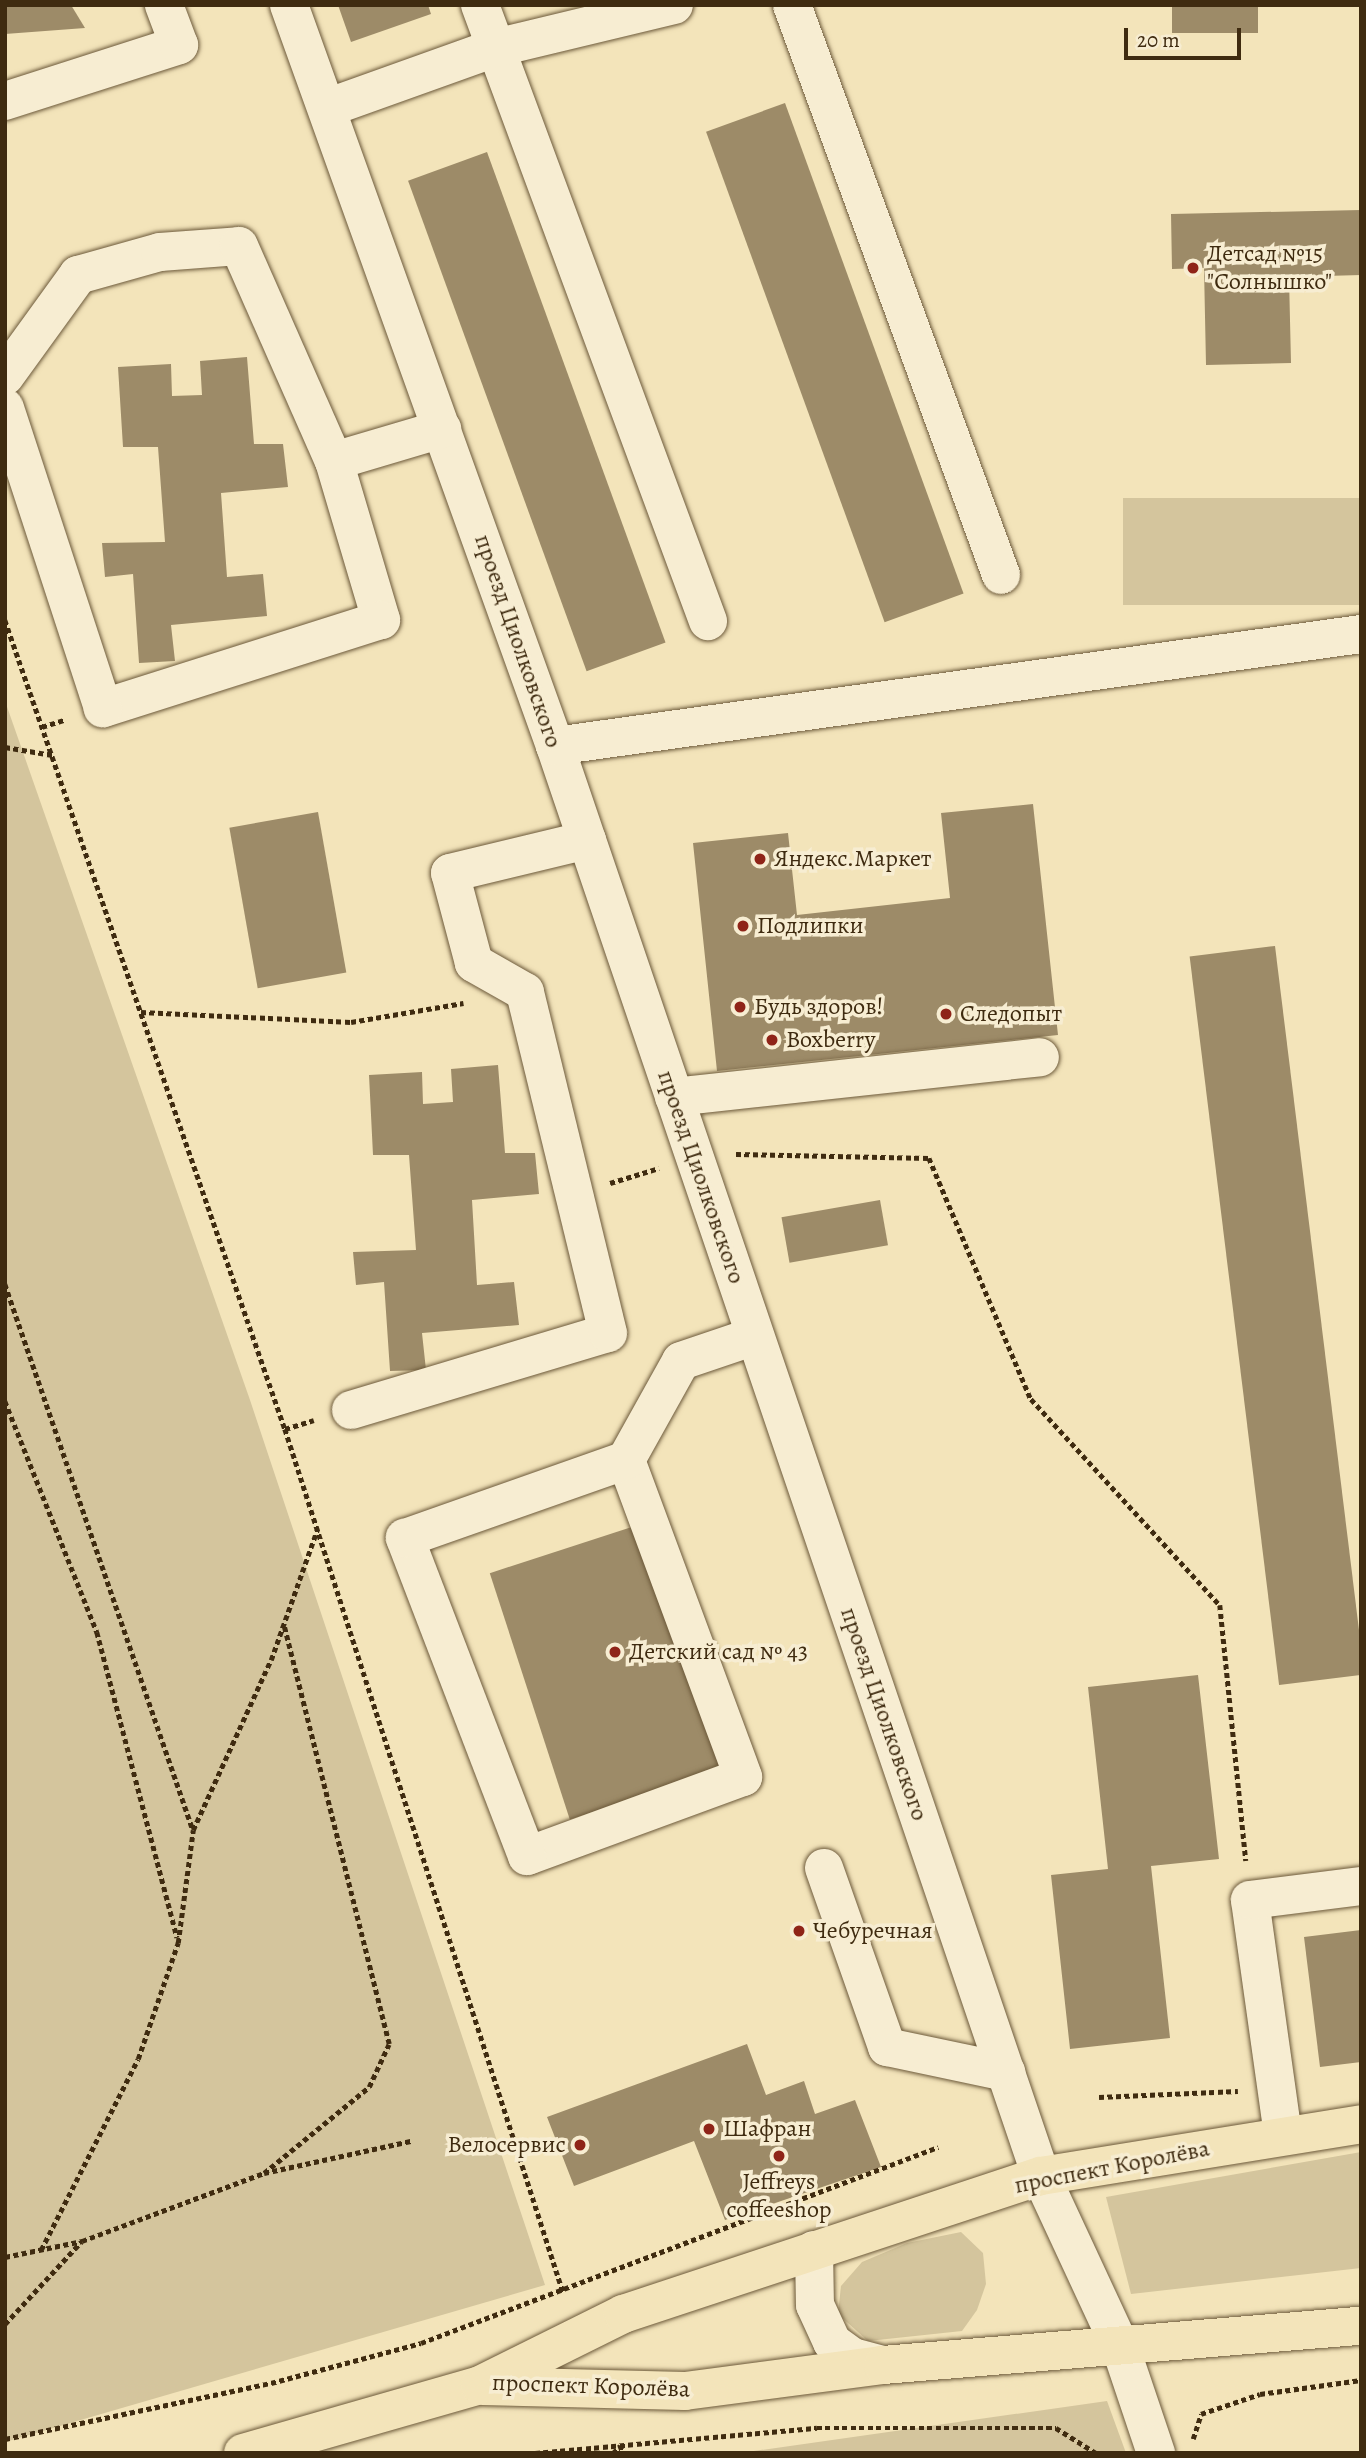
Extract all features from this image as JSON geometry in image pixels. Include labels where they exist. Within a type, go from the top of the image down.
[{"type":"main road","name":"проспект Королёва","points":[[468,2388],[623,2314],[1041,2176],[1361,2124]]},
{"type":"main road","name":"проспект Королёва","points":[[468,2388],[685,2391],[883,2365],[1361,2326]]},
{"type":"main road","points":[[243,2453],[468,2388]]},
{"type":"street","points":[[5,101],[179,45],[164,5]]},
{"type":"street","name":"проезд Циолковского","points":[[289,5],[555,746],[1041,2176],[1119,2346],[1156,2453]]},
{"type":"street","points":[[480,5],[708,621]]},
{"type":"street","points":[[327,108],[495,48],[674,5]]},
{"type":"street","points":[[792,5],[1000,575]]},
{"type":"street","points":[[5,376],[78,275],[160,252],[239,246],[334,461],[381,620],[103,708],[5,408]]},
{"type":"street","points":[[334,461],[442,429]]},
{"type":"street","points":[[555,746],[1361,634]]},
{"type":"street","points":[[351,1410],[608,1333],[526,992],[474,963],[450,873],[587,839]]},
{"type":"street","points":[[674,1097],[1040,1057]]},
{"type":"street","points":[[626,1461],[743,1777],[527,1856],[405,1538],[626,1461],[681,1361],[755,1336]]},
{"type":"street","points":[[824,1868],[887,2047],[1006,2072]]},
{"type":"street","points":[[1283,2135],[1250,1900],[1361,1886]]},
{"type":"street","points":[[814,2250],[815,2305],[832,2342],[853,2357],[883,2365]]},
{"type":"path","points":[[5,620],[317,1530],[563,2291]]},
{"type":"path","points":[[5,747],[52,755]]},
{"type":"path","points":[[141,1012],[351,1022],[526,992]]},
{"type":"path","points":[[575,1195],[695,1157],[772,1151],[929,1158],[1031,1399],[1220,1605],[1250,1900]]},
{"type":"path","points":[[5,1284],[193,1830]]},
{"type":"path","points":[[5,1401],[97,1632],[178,1942]]},
{"type":"path","points":[[41,2250],[138,2059],[178,1942],[193,1830],[283,1625],[317,1530]]},
{"type":"path","points":[[264,2174],[369,2087],[389,2044],[283,1625]]},
{"type":"path","points":[[1099,2097],[1276,2089]]},
{"type":"path","points":[[5,2257],[82,2241],[264,2174],[411,2141]]},
{"type":"path","points":[[5,2440],[271,2384],[421,2343],[937,2147]]},
{"type":"path","points":[[5,2324],[82,2241]]},
{"type":"path","points":[[1188,2453],[1201,2414],[1260,2394],[1361,2380]]},
{"type":"path","points":[[535,2453],[817,2428],[1056,2428],[1096,2453]]},
{"type":"path","points":[[613,2453],[620,2445]]},
{"type":"path","points":[[620,2445],[623,2453]]},
{"type":"shaded area","points":[[1123,498],[1361,498],[1361,605],[1123,605]]},
{"type":"shaded area","points":[[5,701],[250,1400],[545,2285],[5,2442]]},
{"type":"shaded area","points":[[1361,2152],[1361,2268],[1131,2294],[1106,2197]]},
{"type":"shaded area","points":[[961,2232],[983,2253],[986,2284],[977,2310],[962,2331],[868,2341],[838,2314],[841,2286],[862,2262],[907,2243]]},
{"type":"shaded area","points":[[1107,2401],[1126,2453],[740,2453]]},
{"type":"building","points":[[5,5],[71,5],[85,28],[5,34]]},
{"type":"building","points":[[338,5],[428,5],[431,14],[351,42]]},
{"type":"building","points":[[1172,5],[1258,5],[1258,33],[1172,33]]},
{"type":"building","points":[[785,103],[964,594],[885,622],[706,132]]},
{"type":"building","points":[[487,152],[666,643],[587,671],[408,181]]},
{"type":"building","points":[[1361,210],[1361,275],[1289,277],[1291,363],[1206,365],[1204,268],[1172,269],[1171,214]]},
{"type":"building","points":[[247,357],[254,444],[283,444],[288,487],[221,493],[227,577],[263,574],[267,616],[171,625],[175,661],[139,663],[133,574],[105,577],[102,543],[165,542],[158,447],[123,447],[118,367],[171,364],[172,396],[202,395],[200,361]]},
{"type":"building","points":[[1033,804],[1058,1035],[717,1071],[693,843],[788,833],[797,915],[950,898],[941,813]]},
{"type":"building","points":[[318,812],[346,973],[258,988],[229,828]]},
{"type":"building","points":[[1275,946],[1361,1646],[1361,1675],[1279,1685],[1190,956]]},
{"type":"building","points":[[498,1065],[505,1153],[535,1153],[539,1194],[472,1200],[477,1285],[514,1282],[519,1325],[422,1333],[426,1370],[390,1371],[384,1282],[356,1285],[353,1252],[416,1250],[409,1155],[373,1155],[369,1075],[422,1072],[423,1104],[453,1102],[451,1069]]},
{"type":"building","points":[[880,1200],[888,1245],[790,1263],[782,1217]]},
{"type":"building","points":[[641,1524],[721,1770],[570,1819],[490,1573]]},
{"type":"building","points":[[1198,1675],[1219,1859],[1151,1866],[1170,2038],[1070,2049],[1051,1875],[1108,1869],[1088,1687]]},
{"type":"building","points":[[1361,1930],[1361,2062],[1320,2067],[1304,1937]]},
{"type":"building","name":"Шафран","points":[[747,2044],[766,2095],[804,2081],[815,2114],[855,2100],[881,2167],[725,2220],[694,2141],[574,2186],[547,2117]]},
{"type":"place","name":"Детсад №15 \"Солнышко\"","points":[[1193,268]]},
{"type":"place","name":"Яндекс.Маркет","points":[[760,859]]},
{"type":"place","name":"Подлипки","points":[[743,926]]},
{"type":"place","name":"Будь здоров!","points":[[740,1007]]},
{"type":"place","name":"Следопыт","points":[[946,1014]]},
{"type":"place","name":"Boxberry","points":[[772,1040]]},
{"type":"place","name":"Детский сад № 43","points":[[615,1652]]},
{"type":"place","name":"Чебуречная","points":[[799,1931]]},
{"type":"place","name":"Шафран","points":[[709,2129]]},
{"type":"place","name":"Велосервис","points":[[580,2145]]},
{"type":"place","name":"Jeffreys coffeeshop","points":[[779,2156]]}]
